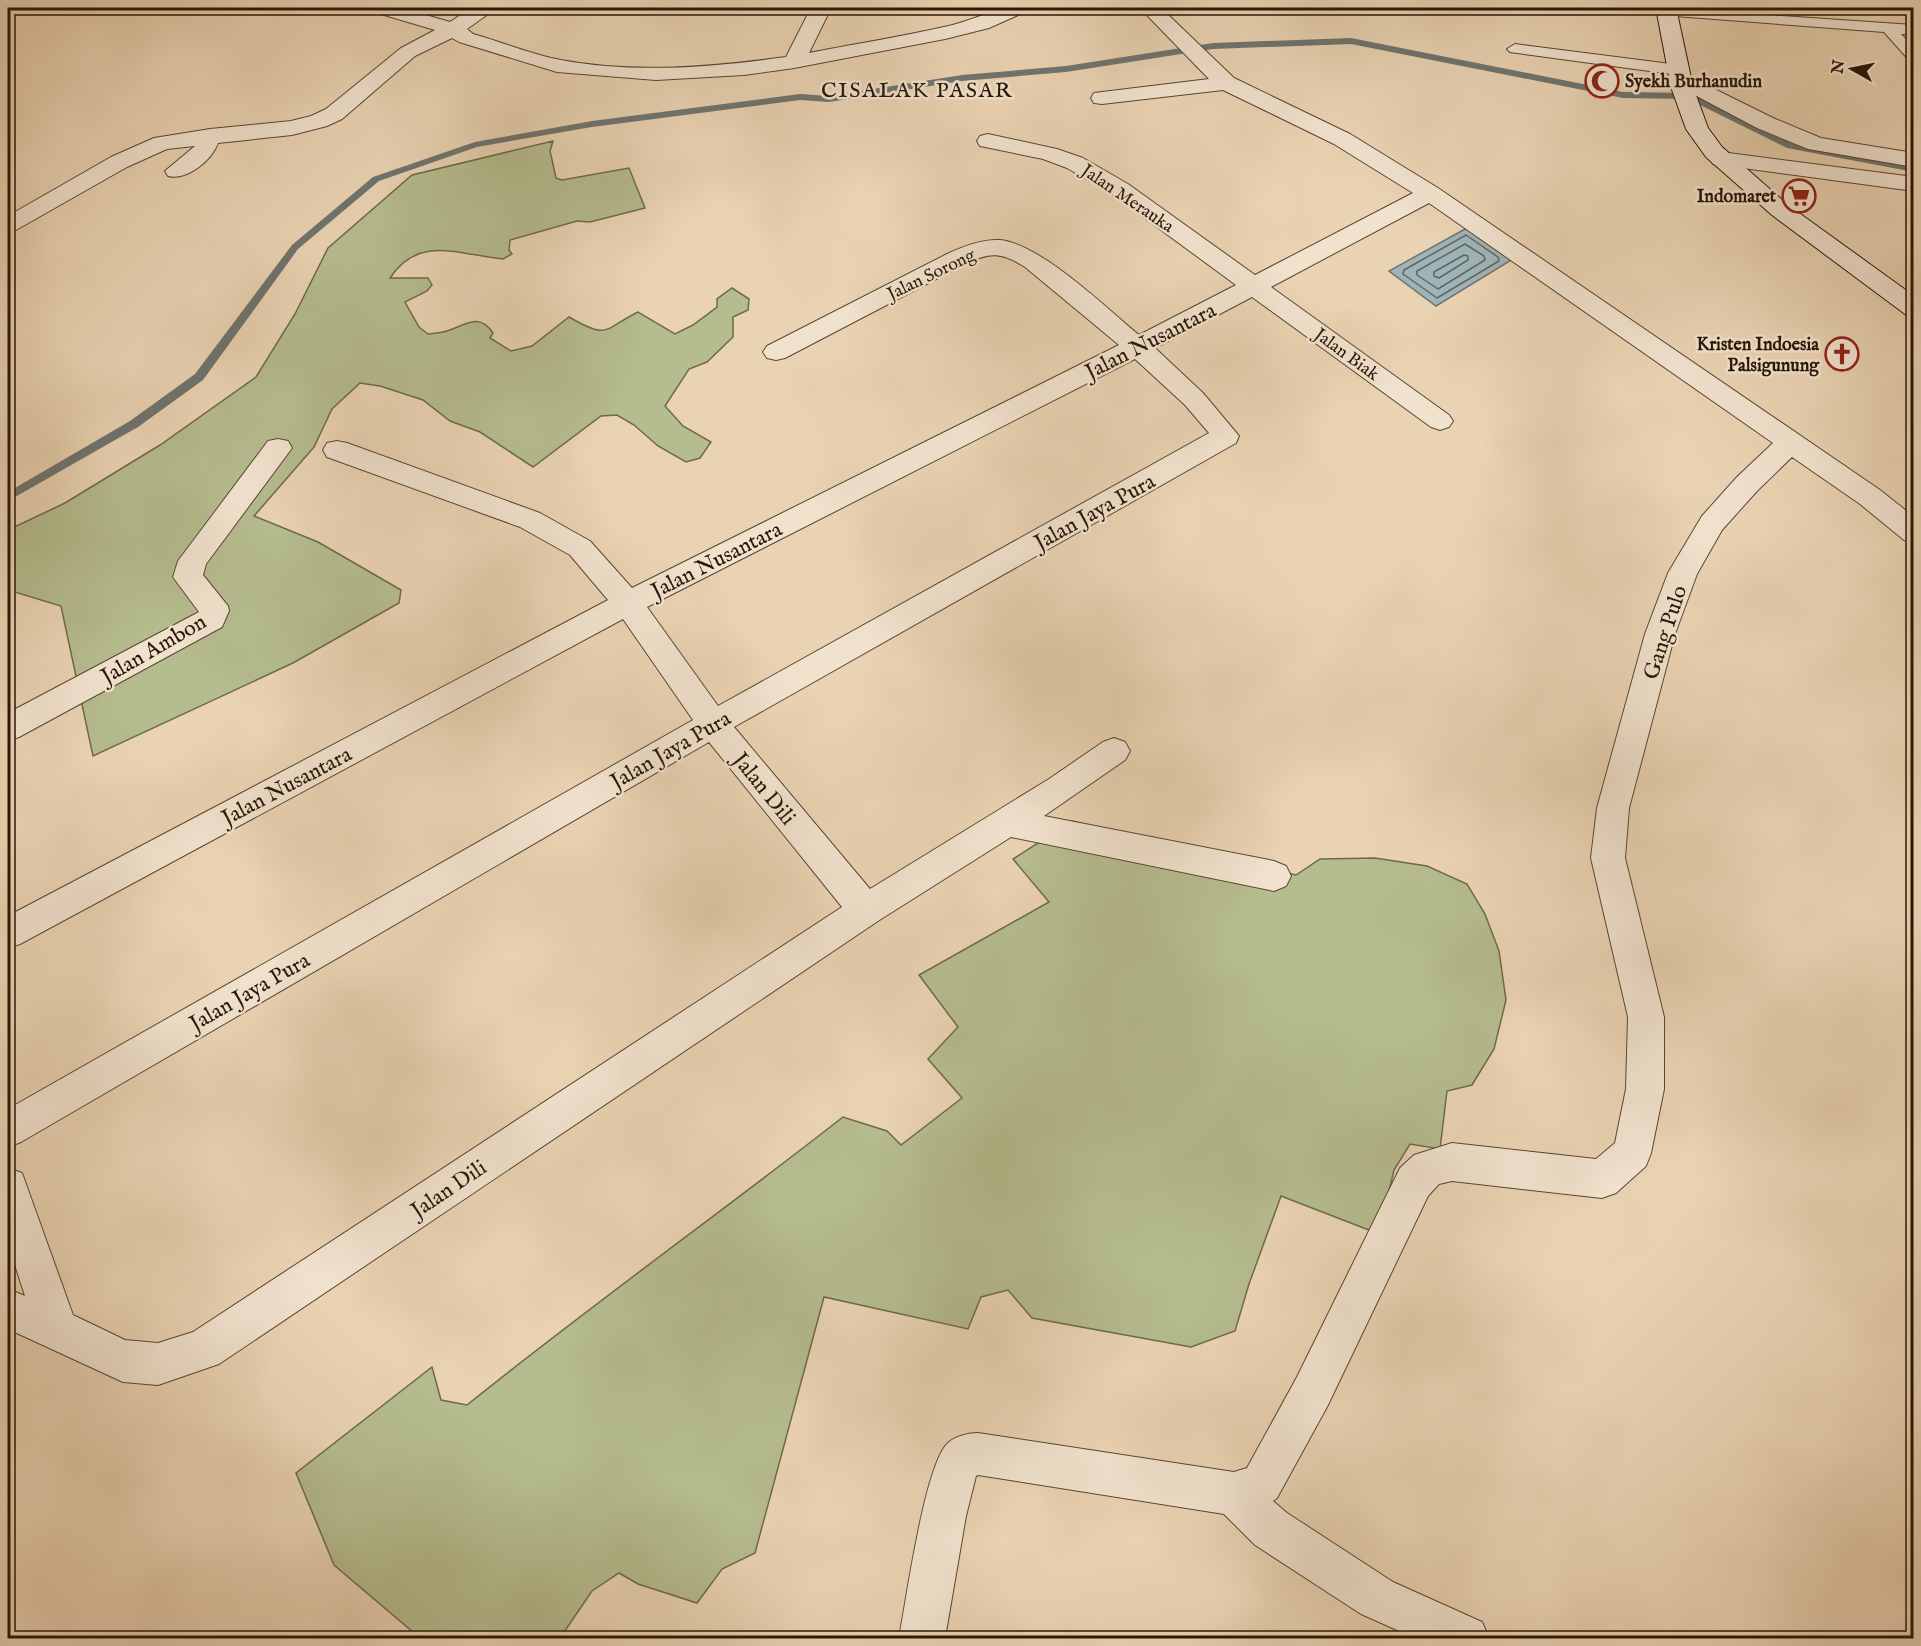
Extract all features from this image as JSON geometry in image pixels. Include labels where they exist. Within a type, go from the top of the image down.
[{"type":"street","points":[[381,8],[453,29],[466,38],[557,66],[585,70],[695,73],[794,62],[945,33],[982,24],[1018,8]]},
{"type":"street","points":[[8,225],[139,152],[162,143],[292,128],[320,122],[334,114],[408,52],[453,29],[484,8]]},
{"type":"street","points":[[794,62],[821,8]]},
{"type":"street","points":[[1667,10],[1680,79],[1693,119],[1706,142],[1721,159],[1780,210],[1914,308]]},
{"type":"street","points":[[1155,11],[1203,63],[1226,83],[1342,140],[1430,193],[1870,497],[1914,533]]},
{"type":"street","points":[[1680,79],[1765,123],[1816,144],[1914,160]]},
{"type":"street","points":[[1102,98],[1226,83]]},
{"type":"street","points":[[176,171],[204,151],[210,136]]},
{"type":"street","name":"Jalan Merauka","points":[[988,141],[1049,154],[1075,163],[1120,189],[1255,286]]},
{"type":"street","points":[[1721,159],[1914,184]]},
{"type":"street","name":"Jalan Nusantara","points":[[8,933],[628,603],[1137,347],[1430,193]]},
{"type":"street","name":"Jalan Sorong","points":[[776,352],[956,259],[975,250],[990,248],[1004,248],[1018,252],[1137,347]]},
{"type":"street","name":"Jalan Biak","points":[[1255,286],[1440,421]]},
{"type":"street","name":"Jalan Jaya Pura","points":[[8,1129],[713,724],[1226,436],[1212,418],[1137,347]]},
{"type":"street","name":"Gang Pulo","points":[[1234,1494],[1250,1491],[1262,1483],[1312,1392],[1414,1182],[1428,1168],[1452,1162],[1602,1179],[1632,1153],[1644,1089],[1646,1017],[1608,858],[1613,808],[1660,634],[1683,573],[1712,523],[1747,484],[1791,442]]},
{"type":"street","name":"Jalan Ambon","points":[[8,728],[211,619],[213,606],[188,577],[188,571],[192,561],[278,448]]},
{"type":"street","name":"Jalan Dili","points":[[337,450],[478,503],[530,519],[580,548],[628,603],[713,724],[866,910]]},
{"type":"street","name":"Jalan Dili","points":[[8,1309],[57,1329],[123,1361],[158,1364],[204,1349],[866,910],[1114,752]]},
{"type":"street","points":[[1006,822],[1274,876]]},
{"type":"street","points":[[8,1187],[57,1329]]},
{"type":"street","points":[[922,1638],[949,1494],[956,1467],[969,1454],[1234,1494],[1271,1528],[1377,1598],[1466,1638]]},
{"type":"lane","points":[[1667,10],[1914,30]]},
{"type":"lane","points":[[1888,28],[1914,57]]},
{"type":"lane","points":[[1515,49],[1680,79]]},
{"type":"green space","points":[[553,141],[550,151],[556,178],[562,180],[629,168],[645,208],[590,222],[577,221],[510,240],[509,250],[512,254],[503,259],[441,250],[427,252],[414,256],[401,264],[390,278],[428,278],[432,285],[427,291],[405,302],[419,327],[428,334],[445,332],[466,323],[483,323],[493,333],[490,338],[511,351],[532,346],[569,317],[592,328],[605,330],[638,312],[675,334],[693,325],[717,307],[717,299],[732,288],[749,299],[748,310],[733,317],[733,337],[707,362],[689,369],[665,406],[683,426],[711,442],[700,458],[686,462],[658,446],[634,425],[617,415],[601,416],[533,467],[480,432],[450,421],[423,400],[380,386],[360,383],[332,409],[314,447],[254,516],[318,542],[401,590],[399,603],[293,663],[93,756],[61,606],[8,590],[8,530],[65,503],[160,445],[256,377],[295,314],[328,248],[412,175]]},
{"type":"green space","points":[[1072,821],[1296,875],[1320,859],[1375,858],[1427,866],[1467,884],[1485,914],[1499,951],[1506,1000],[1494,1049],[1472,1085],[1447,1091],[1440,1149],[1410,1144],[1394,1170],[1386,1204],[1374,1232],[1281,1196],[1249,1284],[1235,1331],[1191,1347],[1032,1318],[1008,1290],[981,1297],[968,1329],[824,1297],[755,1553],[722,1569],[697,1603],[638,1584],[619,1573],[592,1591],[560,1638],[420,1638],[334,1565],[296,1473],[432,1367],[441,1400],[467,1405],[843,1117],[887,1131],[901,1145],[962,1098],[928,1059],[958,1027],[919,975],[1049,902],[1013,859]]},
{"type":"water","points":[[1467,228],[1513,259],[1436,306],[1389,271]]},
{"type":"waterway","points":[[8,497],[134,424],[199,377],[295,247],[376,179],[475,145],[592,124],[800,97],[829,99],[962,78],[1066,69],[1213,46],[1351,41],[1623,95],[1690,96],[1790,146],[1914,169]]},
{"type":"place","name":"Syekh Burhanudin","points":[[1602,81]]},
{"type":"place","name":"Indomaret","points":[[1799,196]]},
{"type":"place","name":"Kristen Indoesia Palsigunung","points":[[1842,354]]},
{"type":"district","name":"CISALAK PASAR","points":[[917,89]]}]
